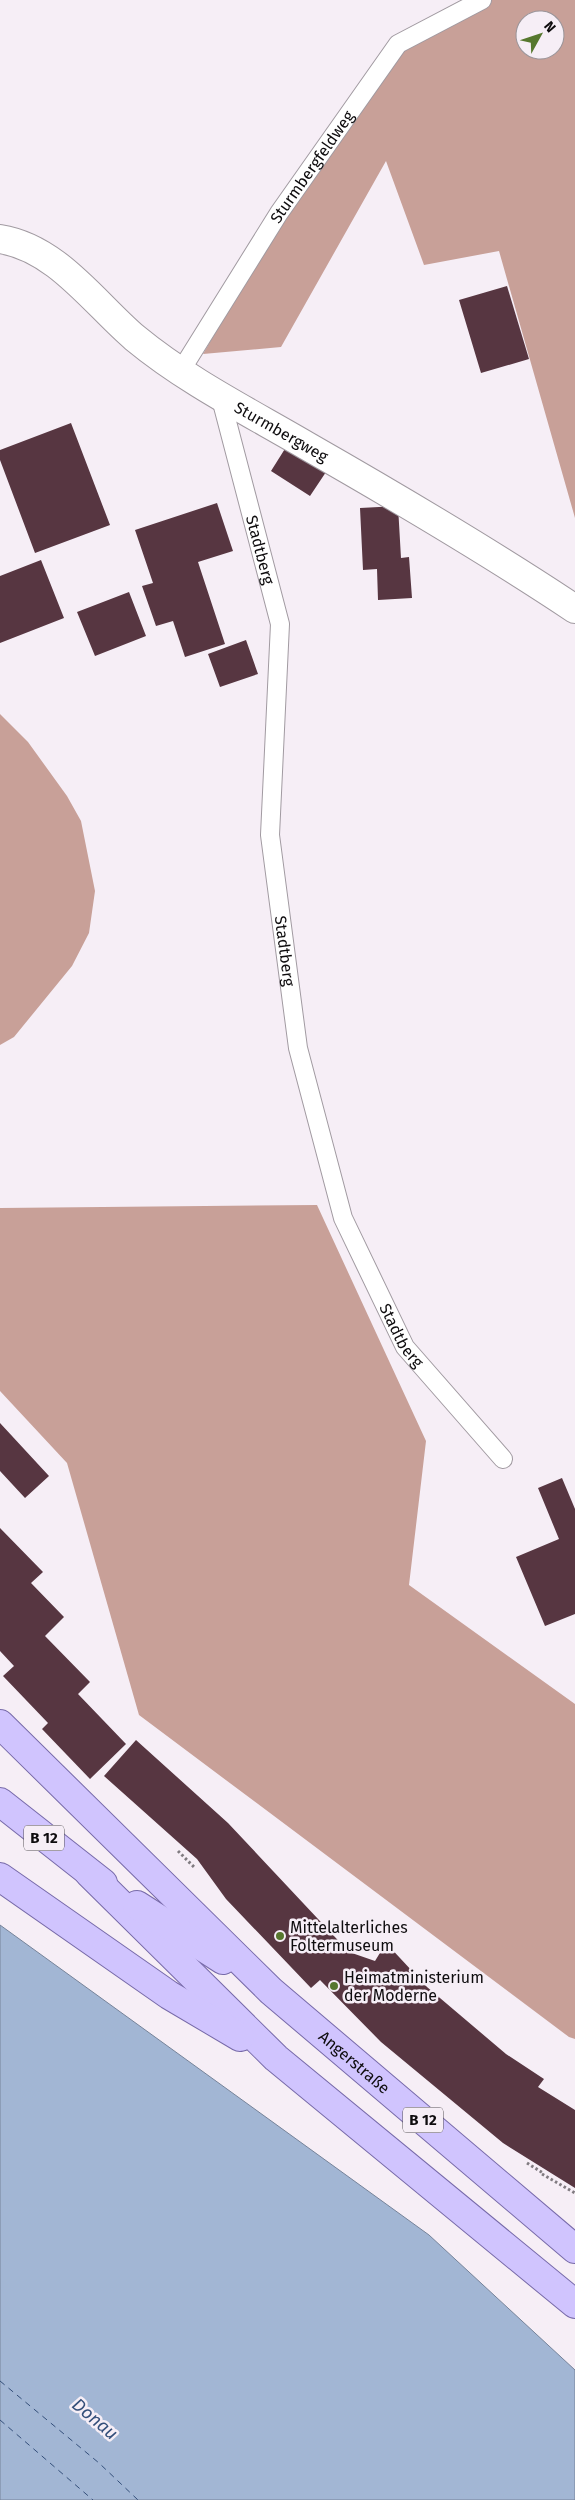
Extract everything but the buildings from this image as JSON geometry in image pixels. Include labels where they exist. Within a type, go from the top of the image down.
[{"type":"main road","points":[[0,1724],[270,1991]]},
{"type":"main road","name":"B 12","points":[[0,1802],[89,1873],[270,1991]]},
{"type":"main road","name":"B 12","points":[[89,1873],[276,2058],[575,2304]]},
{"type":"main road","points":[[0,1877],[169,1995],[276,2058]]},
{"type":"main road","name":"Angerstraße","points":[[270,1991],[575,2249]]},
{"type":"street","name":"Sturmbergweg","points":[[0,239],[38,254],[62,269],[93,295],[134,336],[180,372],[453,531],[575,608]]},
{"type":"lane","name":"Sturmbergfeldweg","points":[[180,372],[279,213],[398,44],[482,0]]},
{"type":"lane","name":"Stadtberg","points":[[220,395],[280,624],[270,835],[298,1048],[343,1218],[405,1347],[503,1459]]},
{"type":"path","points":[[538,2181],[543,2173],[575,2194]]},
{"type":"shaded area","points":[[490,0],[575,0],[575,518],[499,251],[424,265],[386,161],[281,347],[203,354],[281,219],[400,53]]},
{"type":"shaded area","points":[[0,714],[28,742],[67,796],[81,821],[95,891],[89,933],[72,966],[14,1037],[0,1045]]},
{"type":"shaded area","points":[[317,1205],[426,1441],[409,1585],[575,1704],[575,2039],[569,2037],[139,1715],[67,1463],[0,1391],[0,1208]]},
{"type":"water","name":"Donau","points":[[0,1925],[429,2235],[575,2370],[575,2500],[0,2500]]},
{"type":"ferry route","points":[[0,2381],[99,2463],[138,2500]]},
{"type":"ferry route","points":[[0,2420],[93,2500]]},
{"type":"place","name":"Mittelalterliches Foltermuseum","points":[[280,1936]]},
{"type":"place","name":"Heimatministerium der Moderne","points":[[334,1986]]}]
